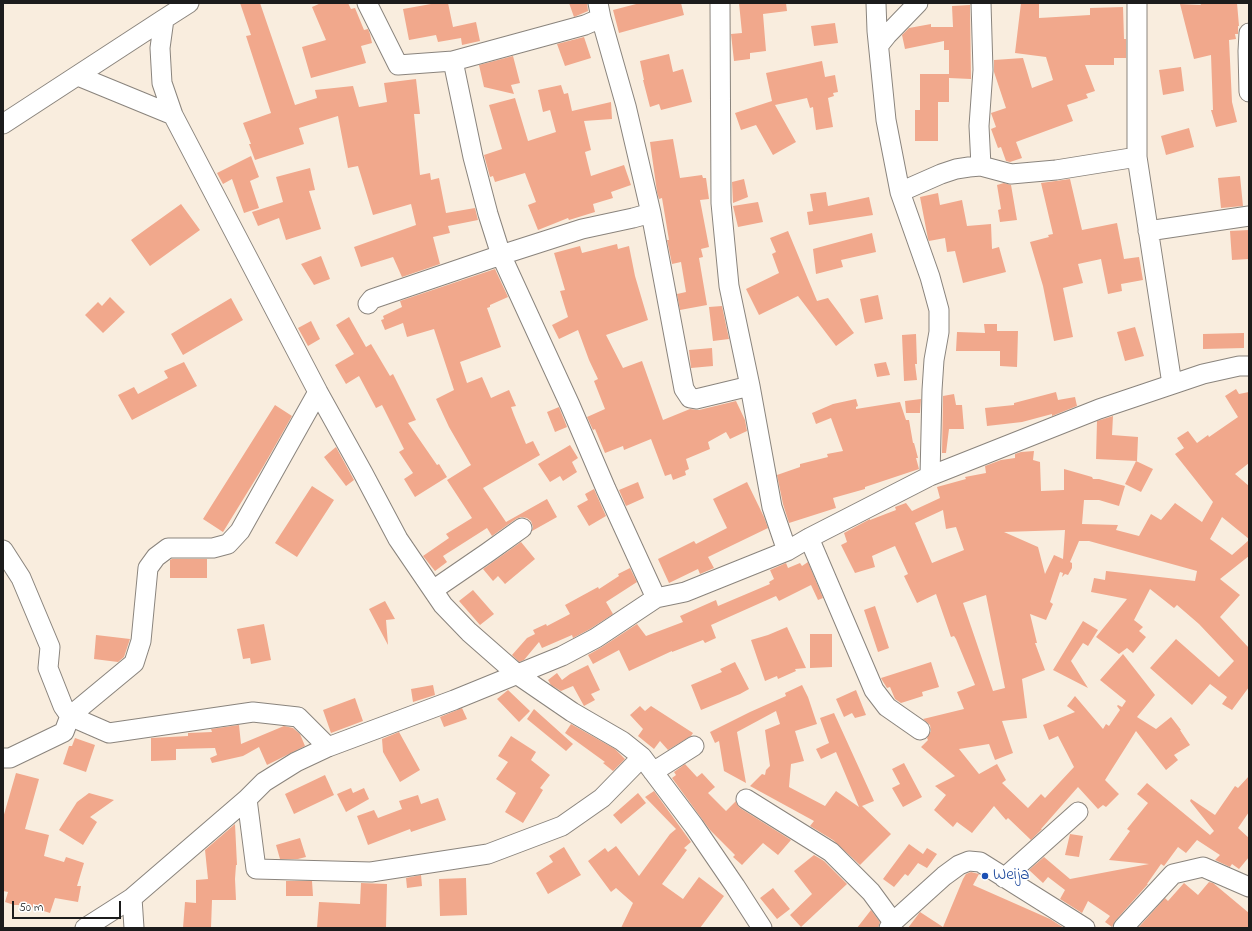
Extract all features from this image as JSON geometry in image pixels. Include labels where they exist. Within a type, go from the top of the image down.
[{"type":"street","points":[[3,124],[189,3]]},
{"type":"street","points":[[367,3],[398,65],[453,61],[585,25],[599,11],[626,106],[651,213],[684,389],[690,398],[696,399],[750,386]]},
{"type":"street","points":[[720,3],[721,203],[728,286],[750,386],[772,507],[787,550]]},
{"type":"street","points":[[876,3],[886,120],[900,192],[930,277],[939,310],[939,332],[934,360],[932,390],[930,476]]},
{"type":"street","points":[[879,45],[918,3]]},
{"type":"street","points":[[980,3],[983,70],[979,126],[981,166]]},
{"type":"street","points":[[1137,3],[1137,157],[1172,384]]},
{"type":"street","points":[[164,19],[160,48],[162,82],[173,115],[318,392],[364,473],[398,539],[443,604],[469,632],[518,675],[572,712],[622,741],[642,757],[694,826],[762,928]]},
{"type":"street","points":[[1249,33],[1249,92]]},
{"type":"street","points":[[453,61],[473,157],[488,214],[501,255],[656,598]]},
{"type":"street","points":[[78,76],[173,115]]},
{"type":"street","points":[[900,192],[956,169],[969,167],[981,166],[1011,174],[1056,170],[1137,157]]},
{"type":"street","points":[[368,304],[372,299],[501,255],[582,229],[651,213]]},
{"type":"street","points":[[1148,232],[1249,216]]},
{"type":"street","points":[[85,928],[132,898],[247,799],[264,782],[296,762],[328,747],[454,700],[562,656],[596,638],[656,598],[685,592],[787,550],[930,476],[1099,409],[1203,374],[1239,366],[1249,366]]},
{"type":"street","points":[[3,758],[10,758],[64,732],[70,716],[134,663],[141,641],[148,568],[156,557],[168,548],[213,548],[228,544],[240,532],[318,392]]},
{"type":"street","points":[[433,590],[522,528]]},
{"type":"street","points":[[809,538],[874,690],[887,707],[920,730]]},
{"type":"street","points":[[3,550],[21,578],[50,647],[48,668],[63,706],[70,716],[109,733],[253,712],[298,717],[328,747]]},
{"type":"street","points":[[653,772],[694,746]]},
{"type":"street","points":[[247,799],[256,869],[371,872],[488,854],[562,826],[602,798],[642,757]]},
{"type":"street","points":[[746,799],[831,852],[870,892],[891,925],[944,876],[959,865],[969,861],[980,862],[1085,928]]},
{"type":"street","points":[[1004,878],[1078,812]]},
{"type":"street","points":[[1123,928],[1173,874],[1203,867],[1249,887]]},
{"type":"street","points":[[132,898],[134,928]]},
{"type":"building","points":[[240,3],[260,3],[295,105],[317,98],[315,90],[353,86],[359,107],[387,102],[384,83],[416,79],[420,114],[414,114],[420,175],[430,173],[431,180],[439,178],[446,213],[475,208],[478,220],[448,226],[450,233],[433,237],[440,264],[402,277],[393,257],[361,267],[354,247],[416,225],[411,204],[373,215],[358,166],[348,168],[338,116],[299,128],[304,144],[255,160],[243,123],[271,113],[246,36],[251,35]]},
{"type":"building","points":[[321,3],[348,3],[351,9],[355,8],[364,30],[368,29],[372,43],[361,46],[366,63],[311,78],[302,47],[326,40],[312,7]]},
{"type":"building","points":[[430,3],[448,3],[453,27],[476,22],[480,41],[462,45],[461,38],[438,42],[436,35],[409,40],[403,9],[431,4]]},
{"type":"building","points":[[569,3],[587,3],[588,11],[574,17]]},
{"type":"building","points":[[640,3],[681,3],[684,15],[619,33],[613,10]]},
{"type":"building","points":[[739,3],[786,3],[787,11],[763,14],[766,51],[750,53],[750,59],[734,61],[731,34],[742,33]]},
{"type":"building","points":[[1021,3],[1039,3],[1039,18],[1090,15],[1090,8],[1123,7],[1126,58],[1114,58],[1114,65],[1085,65],[1095,91],[1086,94],[1088,98],[1067,105],[1073,121],[1016,142],[1022,158],[1010,162],[1006,161],[1001,147],[998,148],[991,129],[996,127],[991,113],[1006,108],[994,72],[994,60],[1023,58],[1032,88],[1053,80],[1046,57],[1015,53]]},
{"type":"building","points":[[1200,3],[1237,3],[1239,26],[1238,34],[1235,34],[1236,39],[1229,40],[1232,102],[1237,122],[1216,127],[1211,110],[1213,110],[1211,55],[1194,59],[1180,4],[1201,5]]},
{"type":"building","points":[[970,5],[971,79],[949,78],[949,102],[938,102],[938,141],[915,141],[915,110],[920,110],[920,74],[949,74],[949,50],[944,50],[944,41],[905,49],[902,35],[909,28],[931,24],[931,27],[953,27],[952,6]]},
{"type":"building","points":[[835,23],[838,43],[814,46],[811,26]]},
{"type":"building","points":[[584,37],[591,58],[565,66],[557,44]]},
{"type":"building","points":[[669,54],[673,72],[683,69],[692,102],[661,110],[659,104],[650,107],[640,61]]},
{"type":"building","points":[[513,56],[520,83],[511,85],[514,94],[484,87],[479,65]]},
{"type":"building","points":[[822,61],[825,77],[835,75],[838,92],[833,93],[834,96],[828,98],[833,127],[816,130],[813,107],[810,108],[807,98],[775,105],[796,142],[773,155],[756,125],[741,130],[735,113],[772,101],[766,73]]},
{"type":"building","points":[[1181,67],[1184,91],[1163,95],[1159,70]]},
{"type":"building","points":[[561,85],[564,94],[568,93],[572,111],[611,102],[612,119],[584,121],[591,150],[585,152],[591,176],[624,165],[631,185],[611,192],[613,198],[593,204],[595,212],[569,220],[568,218],[538,230],[528,205],[536,202],[525,173],[495,182],[493,176],[490,177],[484,155],[502,149],[489,105],[515,98],[528,141],[556,132],[550,110],[543,112],[538,90]]},
{"type":"building","points":[[1189,128],[1194,147],[1166,155],[1161,136]]},
{"type":"building","points":[[673,139],[680,178],[702,175],[703,178],[706,178],[709,199],[700,200],[709,247],[701,249],[703,257],[699,258],[707,305],[680,310],[677,294],[686,292],[681,262],[672,264],[667,240],[669,240],[662,198],[659,199],[657,192],[650,142]]},
{"type":"building","points":[[251,156],[259,177],[250,181],[259,208],[244,213],[232,179],[223,184],[217,173]]},
{"type":"building","points":[[310,168],[315,190],[309,191],[321,229],[286,240],[279,218],[258,226],[252,212],[283,202],[276,177]]},
{"type":"building","points":[[1240,176],[1243,206],[1221,208],[1218,178]]},
{"type":"building","points":[[744,179],[748,197],[733,203],[732,182]]},
{"type":"building","points":[[1070,179],[1082,230],[1117,223],[1124,259],[1139,257],[1143,280],[1121,284],[1122,291],[1108,294],[1101,259],[1078,264],[1083,283],[1063,288],[1073,337],[1054,341],[1043,286],[1030,242],[1049,237],[1048,235],[1053,234],[1041,183]]},
{"type":"building","points":[[1004,183],[1011,185],[1017,220],[1000,222],[998,210],[1001,209],[997,185]]},
{"type":"building","points":[[826,192],[828,206],[869,197],[873,215],[809,225],[807,212],[813,211],[810,194]]},
{"type":"building","points":[[938,193],[940,205],[962,200],[967,226],[991,224],[992,249],[999,247],[1006,272],[963,283],[955,251],[947,252],[945,238],[929,241],[928,239],[920,197]]},
{"type":"building","points":[[758,202],[763,222],[738,227],[733,206]]},
{"type":"building","points":[[181,204],[200,230],[150,266],[131,240]]},
{"type":"building","points":[[1249,230],[1249,259],[1232,260],[1230,231]]},
{"type":"building","points":[[788,231],[817,301],[828,298],[854,333],[836,346],[798,296],[759,315],[746,289],[779,273],[772,254],[776,252],[770,238]]},
{"type":"building","points":[[872,233],[876,252],[841,260],[843,267],[816,274],[813,249]]},
{"type":"building","points":[[617,244],[618,249],[629,246],[635,276],[648,320],[606,335],[623,368],[642,361],[663,420],[690,409],[699,410],[736,401],[745,420],[747,431],[730,439],[726,432],[708,442],[710,449],[686,459],[689,469],[685,471],[686,475],[673,480],[671,474],[665,476],[651,439],[624,450],[623,446],[605,453],[595,429],[593,430],[587,417],[605,409],[594,381],[598,379],[578,330],[559,339],[552,325],[568,317],[560,291],[565,290],[554,253],[580,246],[582,253]]},
{"type":"building","points":[[321,256],[330,279],[314,285],[301,264]]},
{"type":"building","points":[[495,269],[508,297],[490,305],[490,307],[487,308],[501,347],[460,362],[467,383],[482,377],[491,398],[509,390],[516,406],[511,407],[526,444],[533,441],[540,455],[483,488],[506,522],[547,499],[557,517],[532,531],[533,527],[531,521],[527,518],[521,517],[492,536],[487,528],[443,556],[447,562],[435,571],[423,556],[449,538],[446,534],[472,518],[447,480],[471,465],[449,427],[436,399],[454,390],[434,329],[407,337],[403,323],[385,330],[381,320],[384,319],[383,316],[402,307],[400,301]]},
{"type":"building","points":[[878,295],[883,319],[865,323],[860,299]]},
{"type":"building","points":[[110,297],[125,312],[103,333],[85,315],[98,302],[102,306]]},
{"type":"building","points":[[231,298],[243,320],[183,355],[171,334]]},
{"type":"building","points":[[722,306],[729,339],[713,341],[709,307]]},
{"type":"building","points":[[349,317],[366,347],[371,344],[390,376],[393,374],[416,420],[408,423],[447,477],[415,497],[404,479],[413,473],[399,452],[404,449],[382,405],[376,408],[359,376],[346,384],[335,365],[354,354],[336,325]]},
{"type":"building","points":[[311,321],[320,339],[308,346],[298,328]]},
{"type":"building","points":[[984,324],[997,324],[997,331],[1018,331],[1017,367],[1000,366],[1000,351],[956,351],[957,332],[985,333]]},
{"type":"building","points":[[1135,327],[1144,356],[1125,361],[1117,332]]},
{"type":"building","points":[[1244,333],[1244,348],[1203,349],[1203,334]]},
{"type":"building","points":[[916,334],[917,364],[915,364],[917,380],[904,381],[902,335]]},
{"type":"building","points":[[712,348],[713,366],[691,368],[689,350]]},
{"type":"building","points":[[184,362],[197,386],[132,420],[118,395],[134,387],[138,394],[168,378],[164,371]]},
{"type":"building","points":[[886,362],[890,375],[877,377],[874,364]]},
{"type":"building","points":[[1236,389],[1239,394],[1249,392],[1249,463],[1235,474],[1249,486],[1249,539],[1222,517],[1210,539],[1232,555],[1249,540],[1249,556],[1220,579],[1240,595],[1220,617],[1249,648],[1249,687],[1232,710],[1222,704],[1227,697],[1210,684],[1192,705],[1150,668],[1176,639],[1219,677],[1234,661],[1199,624],[1177,605],[1174,608],[1150,589],[1134,620],[1143,627],[1139,631],[1146,637],[1133,653],[1127,648],[1119,654],[1096,637],[1127,599],[1091,592],[1094,578],[1105,580],[1106,571],[1195,581],[1197,571],[1089,541],[1079,541],[1070,562],[1072,563],[1072,568],[1068,575],[1065,574],[1062,577],[1063,573],[1060,572],[1050,602],[1053,604],[1046,620],[1030,614],[1037,643],[1035,643],[1045,670],[1022,679],[1027,718],[1002,721],[1013,753],[995,760],[989,744],[959,749],[979,774],[997,764],[1006,780],[1002,783],[1028,808],[1041,794],[1045,798],[1074,767],[1058,736],[1049,740],[1043,725],[1075,712],[1067,706],[1075,696],[1103,729],[1106,724],[1109,726],[1120,710],[1117,706],[1122,707],[1126,701],[1100,680],[1123,654],[1155,695],[1137,717],[1156,729],[1171,717],[1190,745],[1174,755],[1178,760],[1166,770],[1136,731],[1105,780],[1119,794],[1106,807],[1103,805],[1098,809],[1078,787],[1031,840],[1008,818],[1006,820],[994,806],[972,833],[957,822],[953,827],[934,810],[946,795],[935,786],[955,776],[921,747],[928,740],[927,738],[931,731],[930,725],[923,719],[964,709],[957,692],[975,685],[956,639],[954,636],[951,637],[936,594],[917,603],[904,576],[908,574],[895,546],[872,556],[875,567],[855,573],[841,545],[847,542],[844,533],[870,519],[896,510],[895,507],[906,503],[912,511],[940,498],[937,487],[966,479],[965,477],[986,473],[985,466],[1001,460],[1015,458],[1015,454],[1021,452],[1034,451],[1033,460],[1040,462],[1041,491],[1064,490],[1064,469],[1092,477],[1093,479],[1099,479],[1125,486],[1119,506],[1099,500],[1084,500],[1082,524],[1118,525],[1116,530],[1139,536],[1151,514],[1161,520],[1175,503],[1202,522],[1213,502],[1175,454],[1184,448],[1177,438],[1188,431],[1197,443],[1208,435],[1209,437],[1238,417],[1225,396]],"holes":[[[943,510],[946,529],[956,527],[964,550],[932,563],[915,523]],[[1065,530],[1063,559],[1054,555],[1045,574],[1038,547],[1004,532]],[[986,595],[1005,688],[993,691],[963,603]]]},
{"type":"building","points":[[1056,392],[1058,400],[1075,397],[1077,406],[1052,416],[1052,414],[1022,422],[987,426],[985,408],[1014,405],[1014,403]]},
{"type":"building","points":[[954,394],[956,405],[962,405],[964,429],[949,429],[946,453],[942,453],[943,396]]},
{"type":"building","points":[[856,399],[858,406],[856,409],[900,402],[906,420],[909,420],[913,443],[918,458],[916,458],[919,469],[865,487],[865,489],[833,498],[836,508],[789,523],[783,504],[777,475],[800,467],[800,464],[828,457],[827,454],[843,451],[831,418],[816,424],[812,413],[833,404]]},
{"type":"building","points":[[921,399],[920,413],[906,413],[905,401]]},
{"type":"building","points":[[275,405],[292,416],[223,532],[203,519]]},
{"type":"building","points":[[559,407],[567,427],[555,432],[547,412]]},
{"type":"building","points":[[1113,416],[1112,435],[1138,437],[1137,461],[1096,459],[1097,421]]},
{"type":"building","points":[[570,445],[578,458],[572,462],[577,472],[563,481],[560,476],[550,482],[538,464]]},
{"type":"building","points":[[336,447],[354,480],[346,486],[324,457]]},
{"type":"building","points":[[1136,461],[1153,469],[1141,492],[1125,484]]},
{"type":"building","points":[[638,482],[644,498],[626,506],[619,490]]},
{"type":"building","points":[[747,482],[768,528],[708,557],[714,568],[700,574],[698,569],[669,583],[658,559],[694,541],[696,544],[727,528],[713,499]]},
{"type":"building","points":[[312,486],[334,500],[297,557],[275,543]]},
{"type":"building","points":[[594,489],[606,516],[589,526],[577,506],[588,500],[585,494]]},
{"type":"building","points":[[521,542],[535,559],[505,584],[498,576],[493,581],[483,569]]},
{"type":"building","points":[[207,559],[207,578],[170,578],[170,560]]},
{"type":"building","points":[[808,562],[823,598],[818,600],[811,585],[779,601],[776,596],[711,625],[716,638],[705,643],[703,640],[672,651],[629,671],[619,650],[593,664],[588,655],[637,624],[646,636],[683,622],[680,616],[716,600],[718,606],[770,584],[769,582],[774,579],[770,570],[786,563],[788,568],[800,563],[802,566]]},
{"type":"building","points":[[630,568],[637,582],[606,602],[613,614],[573,638],[572,635],[542,648],[539,642],[524,660],[519,662],[512,655],[527,638],[535,634],[533,630],[546,624],[547,626],[570,614],[565,605],[598,587],[599,589],[619,576],[618,574]]},
{"type":"building","points":[[473,590],[494,614],[480,625],[459,601]]},
{"type":"building","points":[[385,601],[395,619],[386,620],[388,645],[369,609]]},
{"type":"building","points":[[875,606],[889,648],[878,652],[864,610]]},
{"type":"building","points":[[1083,621],[1098,630],[1088,646],[1083,643],[1071,661],[1088,688],[1053,670]]},
{"type":"building","points":[[264,624],[271,660],[251,664],[250,658],[243,659],[237,629]]},
{"type":"building","points":[[787,627],[806,668],[795,669],[796,671],[778,679],[777,676],[765,681],[751,640]]},
{"type":"building","points":[[810,634],[832,634],[832,667],[810,668]]},
{"type":"building","points":[[96,635],[130,639],[124,657],[118,662],[94,659]]},
{"type":"building","points":[[735,662],[749,689],[701,710],[691,685],[722,672],[720,669]]},
{"type":"building","points":[[931,662],[939,687],[922,692],[923,696],[901,703],[895,699],[890,687],[887,688],[881,678]]},
{"type":"building","points":[[588,665],[600,690],[591,694],[595,700],[584,706],[573,686],[561,691],[551,685],[548,680],[557,673],[562,680]]},
{"type":"building","points":[[433,685],[435,695],[413,702],[411,689]]},
{"type":"building","points":[[802,685],[808,697],[817,724],[795,731],[804,761],[791,764],[789,787],[825,806],[836,791],[859,807],[836,752],[821,759],[816,749],[829,743],[820,718],[834,713],[874,801],[862,806],[891,834],[860,865],[833,840],[810,826],[814,821],[750,786],[762,774],[765,775],[766,770],[770,766],[765,730],[780,724],[776,711],[737,732],[746,783],[724,771],[719,741],[715,743],[710,732],[786,696],[785,693]]},
{"type":"building","points":[[508,690],[530,711],[519,722],[497,699]]},
{"type":"building","points":[[856,690],[866,715],[855,718],[852,713],[844,717],[836,699]]},
{"type":"building","points":[[355,698],[363,721],[331,733],[323,710]]},
{"type":"building","points":[[640,706],[645,711],[651,706],[693,733],[691,736],[668,750],[660,741],[654,749],[638,736],[643,729],[630,715]]},
{"type":"building","points":[[462,708],[467,719],[444,727],[440,717]]},
{"type":"building","points":[[534,709],[573,744],[566,751],[527,719]]},
{"type":"building","points":[[571,724],[615,749],[625,759],[613,771],[603,763],[605,762],[565,733]]},
{"type":"building","points":[[239,725],[241,744],[284,726],[293,728],[300,734],[305,746],[267,765],[259,747],[243,756],[212,763],[210,758],[217,755],[215,748],[176,749],[176,760],[151,761],[151,738],[188,736],[188,733],[212,732],[211,729]]},
{"type":"building","points":[[399,732],[420,770],[400,782],[383,752],[382,739]]},
{"type":"building","points":[[511,736],[536,752],[531,760],[550,775],[540,788],[543,790],[523,823],[505,812],[516,793],[496,779],[508,762],[498,756]]},
{"type":"building","points":[[75,738],[95,745],[86,772],[63,764],[69,746],[72,746]]},
{"type":"building","points":[[904,763],[922,797],[903,807],[892,788],[900,784],[892,769]]},
{"type":"building","points":[[685,764],[697,777],[702,773],[715,787],[708,793],[726,811],[736,801],[740,808],[791,840],[778,855],[763,843],[742,865],[733,857],[735,855],[710,830],[672,778],[676,775],[674,772]]},
{"type":"building","points":[[16,773],[39,779],[25,829],[49,835],[44,856],[64,862],[66,857],[84,863],[77,886],[81,886],[78,902],[55,898],[50,913],[19,903],[19,905],[14,905],[5,902],[8,892],[3,891],[3,818]]},
{"type":"building","points":[[325,775],[334,795],[294,814],[285,794]]},
{"type":"building","points":[[1249,776],[1249,812],[1238,828],[1249,838],[1249,857],[1239,869],[1232,864],[1230,867],[1215,860],[1220,855],[1197,840],[1186,853],[1178,847],[1164,866],[1161,864],[1148,884],[1115,921],[1112,927],[1105,922],[1110,916],[1088,901],[1082,913],[1060,899],[1065,890],[1048,877],[1043,883],[1029,870],[1044,857],[1070,879],[1149,864],[1109,860],[1130,831],[1127,829],[1148,803],[1137,794],[1147,783],[1210,835],[1214,831],[1190,801],[1191,799],[1215,815],[1235,786],[1238,788]]},
{"type":"building","points":[[351,788],[353,793],[364,788],[369,799],[346,812],[337,794]]},
{"type":"building","points":[[654,791],[691,842],[684,848],[687,850],[662,884],[683,899],[699,877],[724,896],[700,928],[621,928],[633,903],[616,888],[611,892],[588,861],[605,848],[608,852],[616,846],[639,876],[670,834],[676,829],[645,797]]},
{"type":"building","points":[[89,793],[114,800],[90,817],[97,822],[83,845],[59,830],[77,802]]},
{"type":"building","points":[[638,793],[646,803],[621,824],[613,815]]},
{"type":"building","points":[[418,795],[421,804],[438,798],[446,820],[411,832],[410,829],[368,845],[357,816],[374,810],[378,818],[402,809],[399,801]]},
{"type":"building","points":[[235,824],[237,865],[235,879],[236,900],[212,900],[211,928],[183,928],[185,902],[196,903],[196,880],[208,879],[205,850]]},
{"type":"building","points":[[1070,834],[1083,836],[1079,857],[1065,855]]},
{"type":"building","points":[[300,838],[306,857],[298,859],[280,859],[276,845]]},
{"type":"building","points":[[909,844],[923,854],[927,848],[937,854],[927,868],[918,863],[908,876],[905,874],[894,887],[883,879]]},
{"type":"building","points":[[564,847],[581,875],[548,894],[536,873],[553,862],[549,856]]},
{"type":"building","points":[[814,855],[824,861],[847,884],[801,927],[790,915],[812,894],[794,871]]},
{"type":"building","points":[[971,872],[979,874],[973,885],[1050,919],[1064,928],[908,928],[920,912],[943,927],[963,879],[966,874]]},
{"type":"building","points":[[421,875],[422,886],[407,888],[406,878]]},
{"type":"building","points":[[466,878],[467,915],[440,916],[439,879]]},
{"type":"building","points":[[286,881],[312,881],[313,896],[286,896]]},
{"type":"building","points":[[1209,882],[1213,883],[1249,913],[1249,928],[1138,928],[1165,898],[1168,901],[1184,883],[1198,895]]},
{"type":"building","points":[[361,883],[387,884],[386,928],[317,928],[319,902],[360,904]]},
{"type":"building","points":[[773,888],[790,909],[777,919],[760,898]]},
{"type":"building","points":[[871,910],[880,922],[878,928],[857,928]]},
{"type":"place","name":"Weija","points":[[985,876]]}]
